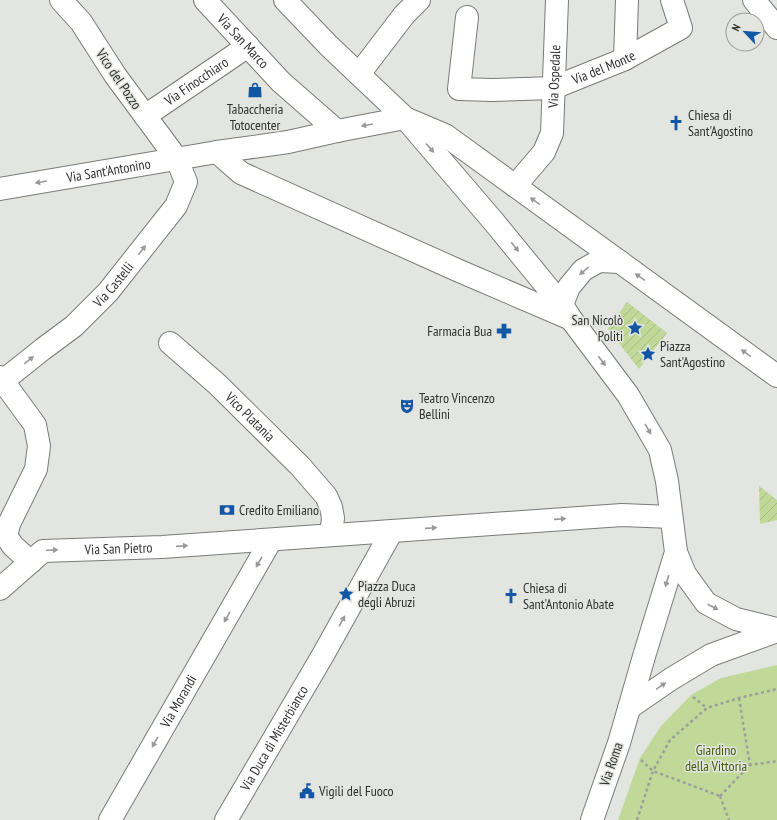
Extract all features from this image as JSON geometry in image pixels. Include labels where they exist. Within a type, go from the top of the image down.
[{"type":"street","name":"Vico del Pozzo","points":[[61,0],[81,22],[115,75],[177,159]]},
{"type":"street","name":"Via San Marco","points":[[205,0],[281,82],[338,131]]},
{"type":"street","points":[[285,0],[328,46],[405,118],[494,222],[566,312],[628,395],[660,450],[667,481],[676,552],[685,574],[706,603],[736,619],[777,630]]},
{"type":"street","points":[[359,74],[404,15],[419,0]]},
{"type":"street","name":"Via Ospedale","points":[[514,186],[544,152],[552,133],[557,0]]},
{"type":"street","points":[[625,59],[627,0]]},
{"type":"street","points":[[754,0],[777,28]]},
{"type":"street","name":"Via del Monte","points":[[467,17],[459,89],[492,90],[553,88],[625,59],[681,28],[675,1]]},
{"type":"street","name":"Via Finocchiaro","points":[[145,116],[248,46]]},
{"type":"street","points":[[405,118],[445,135],[777,376]]},
{"type":"street","name":"Via Sant'Antonino","points":[[0,189],[217,152],[288,142],[405,118]]},
{"type":"street","points":[[217,152],[241,173],[457,270],[566,312]]},
{"type":"street","name":"Via Castelli","points":[[1,381],[74,326],[108,292],[172,212],[186,182],[177,159]]},
{"type":"street","points":[[566,312],[569,287],[583,270],[599,262],[620,262]]},
{"type":"street","name":"Vico Platania","points":[[170,342],[223,390],[300,466],[326,496],[331,507],[331,535]]},
{"type":"street","points":[[1,381],[35,425],[39,446],[36,470],[9,524],[6,536],[13,546],[30,562]]},
{"type":"street","name":"Via San Pietro","points":[[0,589],[43,551],[162,547],[261,541],[392,530],[622,515],[671,518]]},
{"type":"street","name":"Via Duca di Misterbianco","points":[[226,820],[323,655],[392,530]]},
{"type":"street","name":"Via Morandi","points":[[110,820],[247,583],[261,541]]},
{"type":"street","name":"Via Roma","points":[[592,820],[629,708],[676,552]]},
{"type":"street","points":[[629,708],[670,679],[711,655],[777,630]]},
{"type":"path","points":[[638,820],[653,772],[670,740],[707,708],[739,698],[777,689]]},
{"type":"path","points":[[739,698],[750,765]]},
{"type":"path","points":[[640,758],[653,772],[720,796],[729,820]]},
{"type":"path","points":[[720,796],[750,765],[777,761]]},
{"type":"green space","points":[[627,302],[667,333],[639,369],[608,329]]},
{"type":"green space","points":[[759,486],[777,500],[777,520],[760,524]]},
{"type":"green space","name":"Giardino della Vittoria","points":[[777,665],[777,820],[618,820],[640,758],[661,726],[691,695],[721,678]]},
{"type":"place","name":"Tabaccheria Totocenter","points":[[255,90]]},
{"type":"place","name":"Chiesa di Sant'Agostino","points":[[676,123]]},
{"type":"place","name":"San Nicolò Politi","points":[[635,328]]},
{"type":"place","name":"Farmacia Bua","points":[[504,331]]},
{"type":"place","name":"Piazza Sant'Agostino","points":[[648,354]]},
{"type":"place","name":"Teatro Vincenzo Bellini","points":[[407,406]]},
{"type":"place","name":"Credito Emiliano","points":[[227,510]]},
{"type":"place","name":"Piazza Duca degli Abruzi","points":[[346,594]]},
{"type":"place","name":"Chiesa di Sant'Antonio Abate","points":[[511,596]]},
{"type":"place","name":"Vigili del Fuoco","points":[[307,791]]}]
